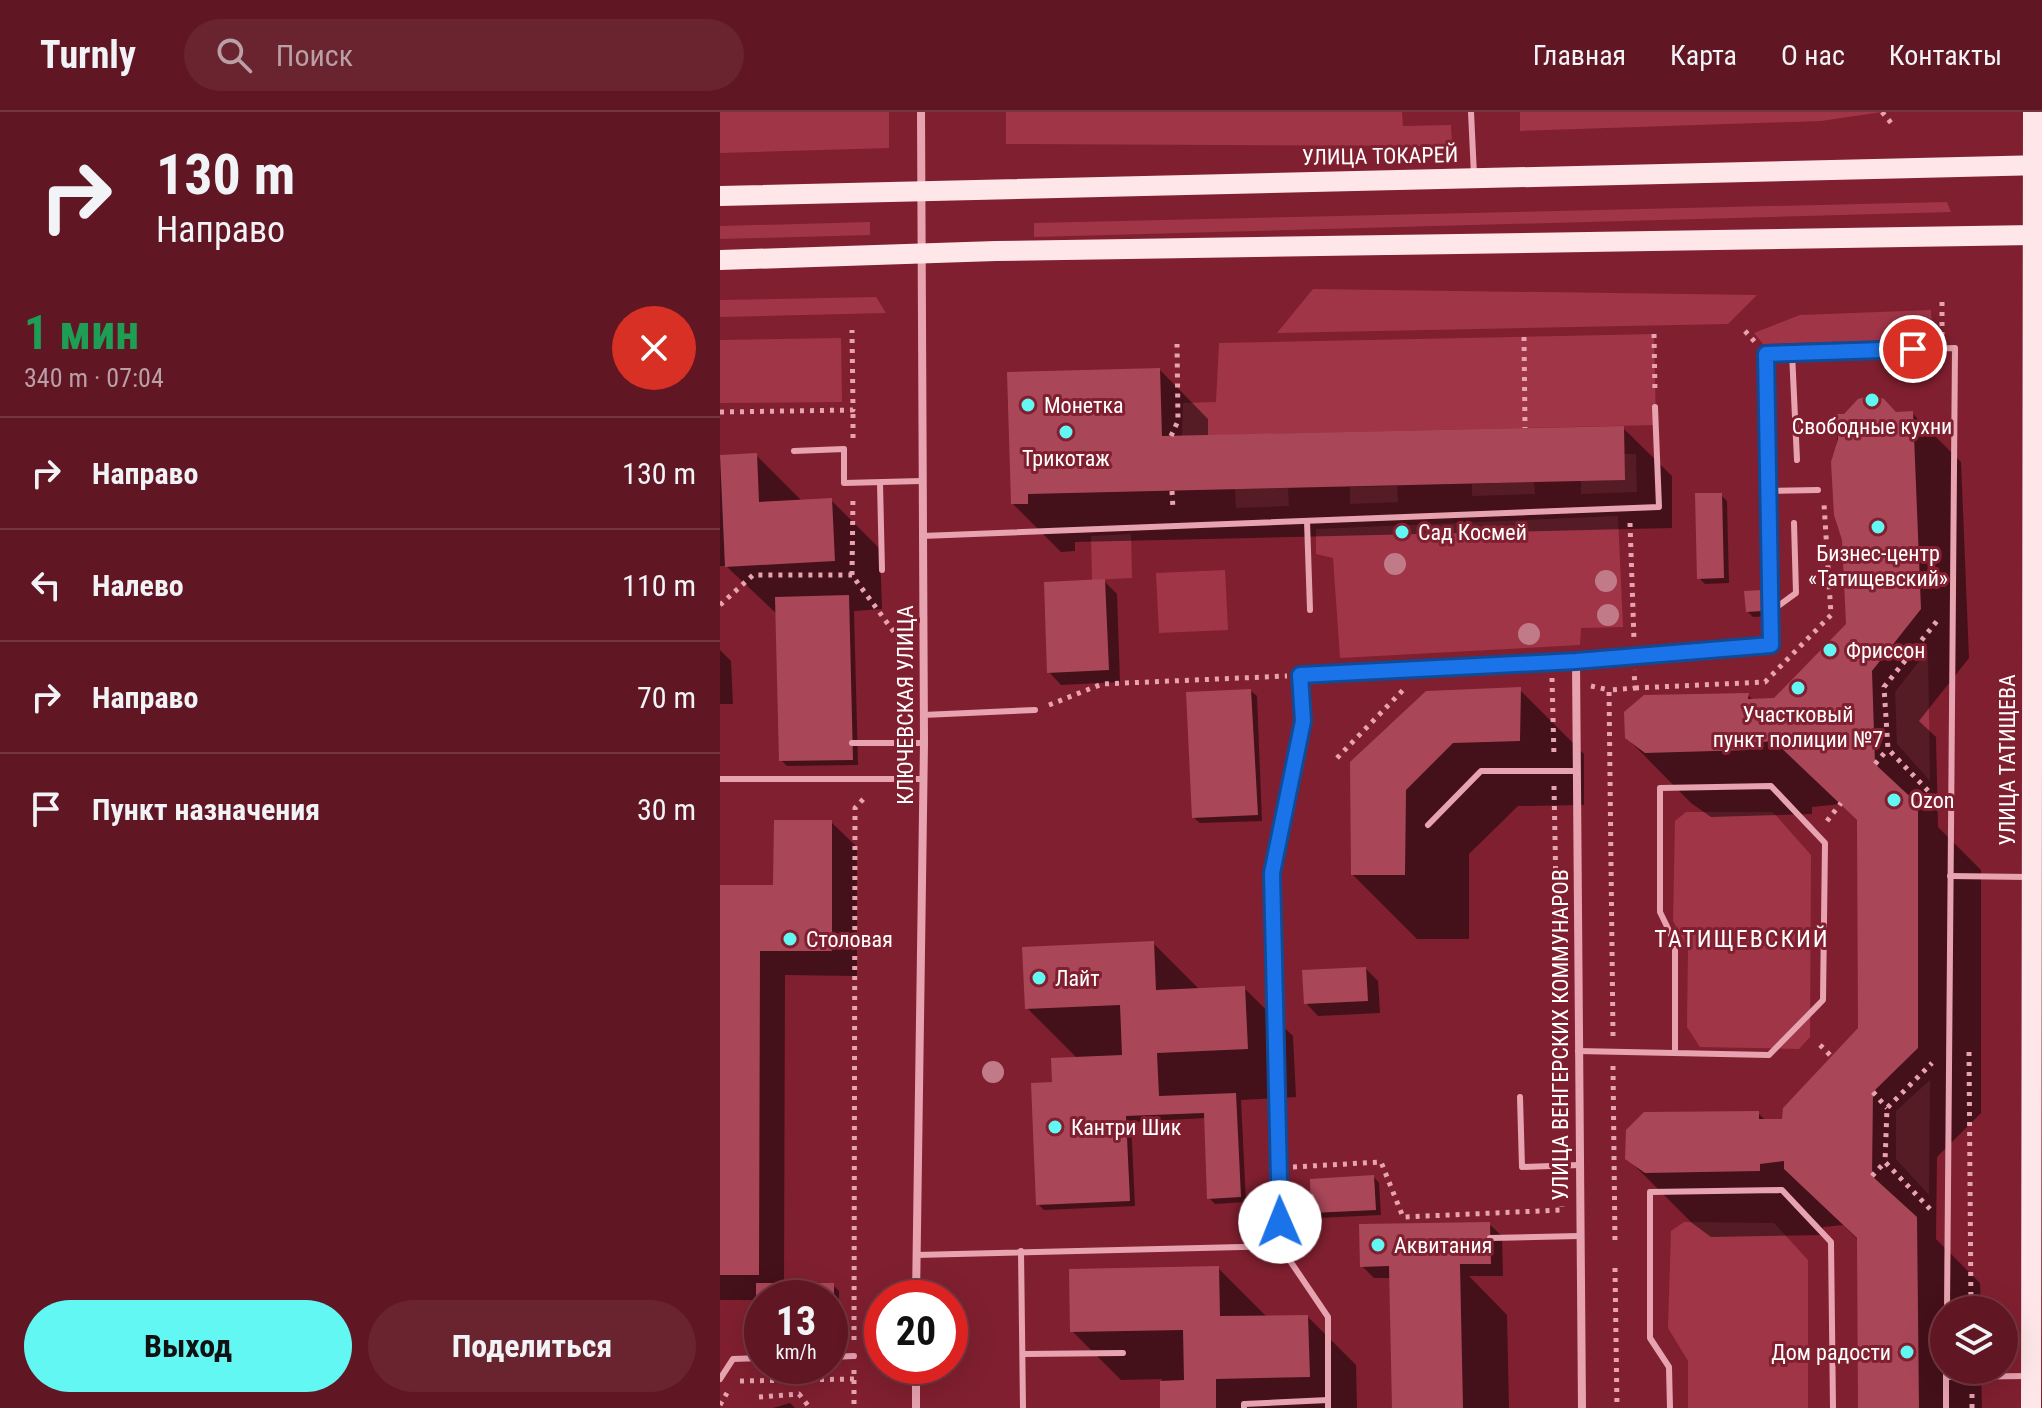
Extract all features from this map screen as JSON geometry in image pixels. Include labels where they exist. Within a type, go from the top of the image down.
[{"type":"main road","name":"УЛИЦА ТАТИЩЕВА","points":[[2031,1408],[2036,780],[2036,166],[2033,112]]},
{"type":"main road","name":"УЛИЦА ТОКАРЕЙ","points":[[720,196],[2036,166]]},
{"type":"main road","points":[[720,260],[920,253],[2036,235]]},
{"type":"street","name":"КЛЮЧЕВСКАЯ УЛИЦА","points":[[916,1280],[924,743],[921,112]]},
{"type":"street","name":"УЛИЦА ВЕНГЕРСКИХ КОММУНАРОВ","points":[[1576,661],[1582,1408]]},
{"type":"street","points":[[916,1384],[916,1408]]},
{"type":"lane","points":[[1471,112],[1474,178]]},
{"type":"lane","points":[[1244,1408],[1244,1404],[1328,1404],[1328,1317],[1280,1246],[1272,873],[1303,721],[1300,675],[1576,661],[1771,645],[1766,354],[1955,348],[1947,1296]]},
{"type":"lane","points":[[1792,353],[1797,460]]},
{"type":"lane","points":[[922,536],[1659,507],[1655,407]]},
{"type":"lane","points":[[794,451],[844,449],[844,483],[921,481]]},
{"type":"lane","points":[[880,483],[882,570]]},
{"type":"lane","points":[[1769,491],[1818,490]]},
{"type":"lane","points":[[1307,521],[1310,610]]},
{"type":"lane","points":[[1770,612],[1796,593],[1794,523]]},
{"type":"lane","points":[[923,715],[1035,710]]},
{"type":"lane","points":[[852,743],[924,743]]},
{"type":"lane","points":[[1428,825],[1481,771],[1577,771]]},
{"type":"lane","points":[[720,779],[923,779]]},
{"type":"lane","points":[[1578,1051],[1769,1055],[1823,1000],[1825,843],[1771,786],[1660,788],[1660,912],[1675,943],[1675,1053]]},
{"type":"lane","points":[[1950,876],[2034,889]]},
{"type":"lane","points":[[1520,1097],[1522,1167],[1579,1165]]},
{"type":"lane","points":[[1670,1408],[1669,1367],[1650,1338],[1650,1192],[1782,1190],[1831,1242],[1833,1408]]},
{"type":"lane","points":[[1279,1198],[1311,1197]]},
{"type":"lane","points":[[1490,1238],[1579,1236]]},
{"type":"lane","points":[[916,1255],[1280,1246]]},
{"type":"lane","points":[[1021,1251],[1023,1408]]},
{"type":"lane","points":[[1024,1354],[1123,1353]]},
{"type":"lane","points":[[848,1356],[854,1356]]},
{"type":"lane","points":[[720,1379],[733,1359],[744,1359]]},
{"type":"lane","points":[[2018,1375],[2031,1375]]},
{"type":"lane","points":[[1946,1384],[1946,1408]]},
{"type":"path","points":[[1882,112],[1892,124]]},
{"type":"path","points":[[720,412],[853,410],[852,330]]},
{"type":"path","points":[[1654,334],[1655,369]]},
{"type":"path","points":[[1524,337],[1525,428]]},
{"type":"path","points":[[1171,436],[1178,421],[1177,344]]},
{"type":"path","points":[[1615,1245],[1609,690],[1765,682],[1831,615],[1824,500]]},
{"type":"path","points":[[720,605],[753,575],[852,575],[902,643]]},
{"type":"path","points":[[1942,614],[1884,687],[1888,749],[1942,806]]},
{"type":"path","points":[[1633,626],[1635,688]]},
{"type":"path","points":[[1537,674],[1552,673],[1558,1008]]},
{"type":"path","points":[[1035,710],[1102,684],[1300,675]]},
{"type":"path","points":[[1337,758],[1411,682]]},
{"type":"path","points":[[1875,764],[1888,749]]},
{"type":"path","points":[[1822,826],[1841,803]]},
{"type":"path","points":[[854,1408],[855,808]]},
{"type":"path","points":[[1820,1045],[1832,1057]]},
{"type":"path","points":[[1872,1176],[1885,1162],[1887,1108],[1941,1054]]},
{"type":"path","points":[[1873,1092],[1887,1108]]},
{"type":"path","points":[[1289,1167],[1381,1162],[1403,1217],[1562,1210],[1561,1166]]},
{"type":"path","points":[[1885,1162],[1941,1220]]},
{"type":"path","points":[[1615,1268],[1617,1408]]},
{"type":"path","points":[[720,1405],[743,1379],[854,1379]]},
{"type":"path","points":[[759,1397],[799,1394],[810,1408]]},
{"type":"shaded area","points":[[720,112],[889,112],[889,148],[720,153]]},
{"type":"shaded area","points":[[1006,112],[1402,112],[1403,126],[1451,125],[1452,146],[1006,144]]},
{"type":"shaded area","points":[[1520,112],[1882,112],[1821,121],[1520,131]]},
{"type":"shaded area","points":[[1947,202],[1951,212],[1034,237],[1034,223]]},
{"type":"shaded area","points":[[870,222],[870,235],[720,239],[720,226]]},
{"type":"shaded area","points":[[1313,289],[1757,295],[1728,324],[1277,333]]},
{"type":"shaded area","points":[[876,297],[886,313],[720,317],[720,300]]},
{"type":"shaded area","points":[[1931,310],[1933,339],[1763,344],[1754,333],[1800,315]]},
{"type":"shaded area","points":[[1654,334],[1656,425],[1182,436],[1183,403],[1216,402],[1219,343]]},
{"type":"shaded area","points":[[841,338],[842,402],[720,403],[720,340]]},
{"type":"shaded area","points":[[1624,454],[1636,454],[1637,492],[1581,494],[1581,481],[1624,480]]},
{"type":"shaded area","points":[[1534,482],[1535,494],[1472,496],[1472,484]]},
{"type":"shaded area","points":[[1397,486],[1398,502],[1350,504],[1350,487]]},
{"type":"shaded area","points":[[1288,488],[1289,506],[1236,508],[1235,489]]},
{"type":"shaded area","points":[[1618,516],[1623,627],[1581,628],[1580,645],[1340,658],[1333,558],[1316,554],[1316,529]]},
{"type":"shaded area","points":[[1131,534],[1132,578],[1092,580],[1091,536]]},
{"type":"shaded area","points":[[1225,570],[1228,630],[1159,633],[1156,573]]},
{"type":"shaded area","points":[[1928,650],[1930,781],[1897,744],[1895,692]]},
{"type":"shaded area","points":[[1686,812],[1773,812],[1811,855],[1810,1037],[1799,1049],[1700,1047],[1687,1027],[1688,949],[1673,921],[1675,821]]},
{"type":"shaded area","points":[[1930,1080],[1929,1195],[1896,1159],[1896,1111]]},
{"type":"shaded area","points":[[1684,1222],[1774,1223],[1808,1260],[1808,1408],[1688,1408],[1688,1361],[1668,1328],[1671,1231]]},
{"type":"building","points":[[1160,368],[1162,436],[1624,426],[1625,480],[1028,494],[1028,504],[1011,504],[1007,372]]},
{"type":"building","points":[[1871,395],[1884,399],[1896,412],[1913,411],[1921,609],[1872,671],[1875,764],[1918,804],[1918,1048],[1873,1092],[1872,1176],[1917,1217],[1919,1408],[1858,1408],[1857,1238],[1784,1169],[1784,1161],[1760,1164],[1760,1171],[1645,1173],[1625,1159],[1626,1130],[1644,1112],[1759,1111],[1759,1119],[1782,1119],[1783,1108],[1858,1028],[1857,820],[1774,741],[1749,743],[1749,750],[1645,753],[1625,738],[1624,712],[1644,695],[1749,693],[1748,699],[1774,698],[1846,624],[1842,540],[1834,515],[1831,462],[1838,439],[1837,414],[1844,414],[1858,399]]},
{"type":"building","points":[[757,453],[759,502],[832,498],[835,561],[725,567],[720,455]]},
{"type":"building","points":[[1695,493],[1722,493],[1724,578],[1697,579]]},
{"type":"building","points":[[1105,579],[1109,670],[1047,673],[1044,582]]},
{"type":"building","points":[[1762,590],[1763,611],[1746,612],[1744,591]]},
{"type":"building","points":[[849,595],[853,760],[779,761],[775,597]]},
{"type":"building","points":[[1521,687],[1520,741],[1453,743],[1406,790],[1405,875],[1351,875],[1350,762],[1426,691]]},
{"type":"building","points":[[1251,689],[1258,815],[1192,818],[1186,692]]},
{"type":"building","points":[[774,820],[832,820],[832,951],[760,951],[759,1275],[720,1275],[720,885],[773,885]]},
{"type":"building","points":[[1154,941],[1156,990],[1245,986],[1248,1049],[1157,1053],[1159,1096],[1236,1093],[1241,1197],[1207,1199],[1204,1113],[1126,1116],[1130,1201],[1036,1205],[1031,1083],[1052,1082],[1051,1058],[1122,1055],[1120,1005],[1025,1009],[1022,947]]},
{"type":"building","points":[[1366,967],[1368,1001],[1304,1004],[1302,970]]},
{"type":"building","points":[[1374,1175],[1376,1210],[1311,1213],[1310,1179]]},
{"type":"building","points":[[1490,1222],[1491,1264],[1460,1264],[1463,1408],[1392,1408],[1389,1266],[1360,1267],[1359,1224]]},
{"type":"building","points":[[1219,1266],[1220,1316],[1308,1315],[1310,1377],[1216,1379],[1216,1408],[1160,1408],[1160,1381],[1184,1380],[1183,1330],[1070,1332],[1069,1269]]},
{"type":"place","name":"Свободные кухни","points":[[1872,400]]},
{"type":"place","name":"Монетка","points":[[1028,405]]},
{"type":"place","name":"Трикотаж","points":[[1066,432]]},
{"type":"place","name":"Бизнес-центр «Татищевский»","points":[[1878,527]]},
{"type":"place","name":"Сад Космей","points":[[1402,532]]},
{"type":"place","name":"Фриссон","points":[[1830,650]]},
{"type":"place","name":"Участковый пункт полиции №7","points":[[1798,688]]},
{"type":"place","name":"Ozon","points":[[1894,800]]},
{"type":"place","name":"Столовая","points":[[790,939]]},
{"type":"place","name":"Лайт","points":[[1039,978]]},
{"type":"place","name":"Кантри Шик","points":[[1055,1127]]},
{"type":"place","name":"Аквитания","points":[[1378,1245]]},
{"type":"place","name":"Дом радости","points":[[1907,1352]]},
{"type":"district","name":"ТАТИЩЕВСКИЙ","points":[[1742,939]]},
{"type":"route","points":[[1280,1222],[1272,873],[1303,721],[1300,675],[1576,661],[1771,645],[1766,354],[1913,349]]}]
